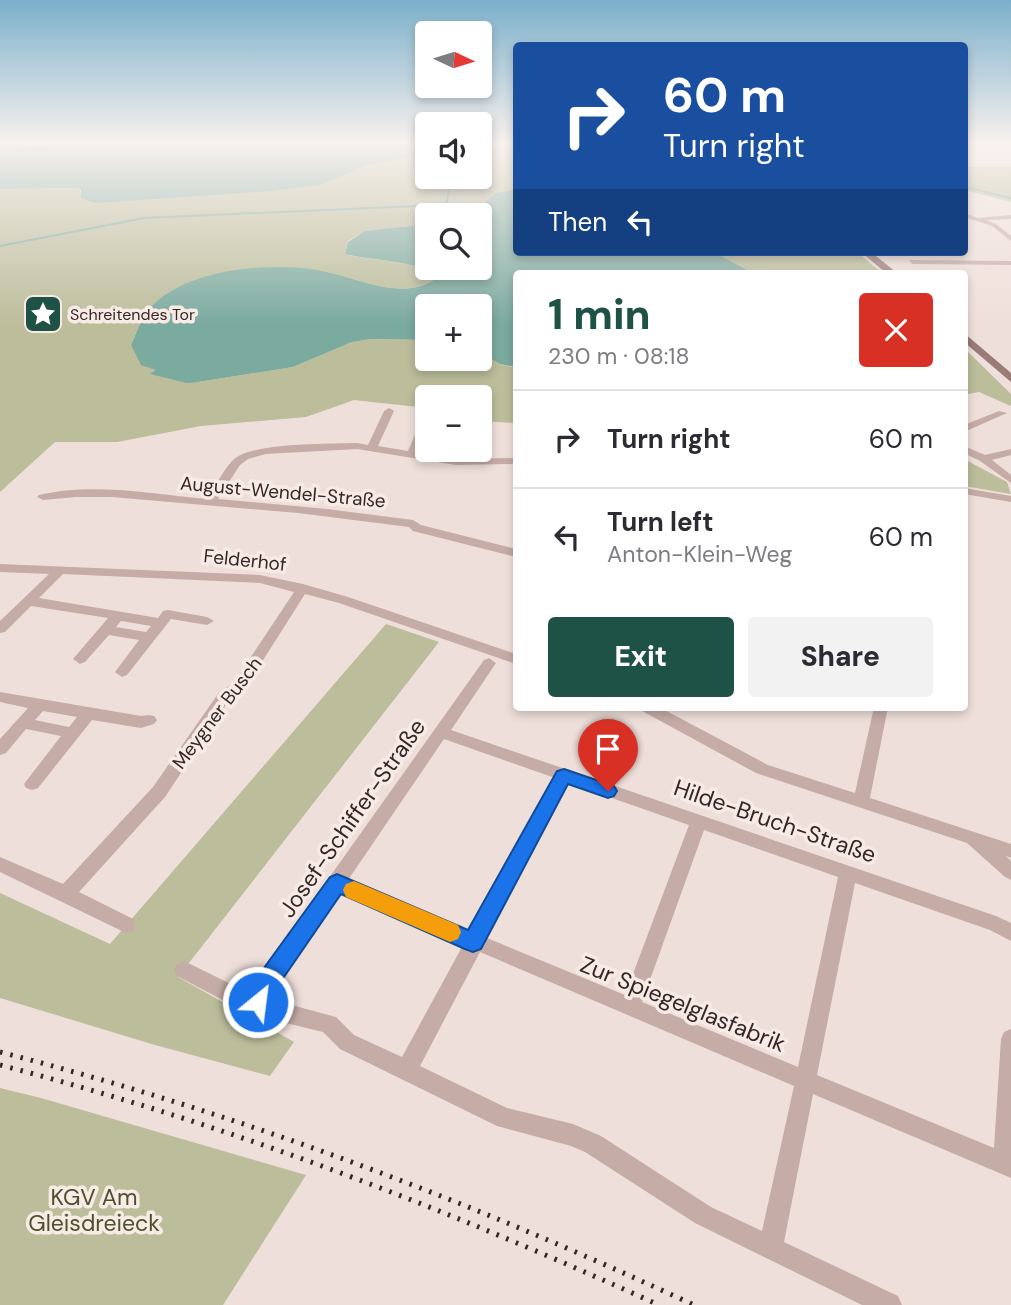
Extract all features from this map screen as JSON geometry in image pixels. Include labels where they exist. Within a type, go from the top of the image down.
[{"type":"main road","points":[[870,256],[888,270]]},
{"type":"main road","points":[[968,340],[1011,379]]},
{"type":"street","points":[[968,216],[994,225],[1011,239]]},
{"type":"street","points":[[979,219],[1011,217]]},
{"type":"street","points":[[912,262],[1011,262]]},
{"type":"street","points":[[372,447],[389,411]]},
{"type":"street","points":[[968,427],[1002,412]]},
{"type":"street","points":[[211,502],[236,463],[254,453],[335,446],[372,447],[470,463],[513,461]]},
{"type":"street","points":[[412,454],[415,447]]},
{"type":"street","points":[[968,451],[1011,481]]},
{"type":"street","points":[[984,460],[1011,452]]},
{"type":"street","points":[[968,492],[1011,499]]},
{"type":"street","name":"August-Wendel-Straße","points":[[43,497],[60,493],[211,502],[383,519],[413,524],[417,528],[513,552]]},
{"type":"street","name":"Felderhof","points":[[0,568],[240,577],[303,588],[513,658]]},
{"type":"street","points":[[0,629],[60,570]]},
{"type":"street","name":"Meygner Busch","points":[[66,894],[159,792],[225,695],[238,688],[303,588]]},
{"type":"street","points":[[29,601],[161,623]]},
{"type":"street","points":[[122,672],[168,614],[207,621]]},
{"type":"street","points":[[80,659],[118,616]]},
{"type":"street","points":[[106,630],[149,637]]},
{"type":"street","name":"Josef-Schiffer-Straße","points":[[258,1002],[264,986],[489,663]]},
{"type":"street","points":[[0,697],[88,714],[141,722],[149,720]]},
{"type":"street","points":[[0,750],[39,705]]},
{"type":"street","points":[[655,711],[762,769],[1011,851]]},
{"type":"street","points":[[861,802],[880,711]]},
{"type":"street","points":[[32,783],[88,714]]},
{"type":"street","points":[[23,723],[72,733]]},
{"type":"street","name":"Hilde-Bruch-Straße","points":[[441,733],[848,873],[996,925],[1011,933]]},
{"type":"street","points":[[406,1071],[564,776]]},
{"type":"street","points":[[630,1008],[698,822]]},
{"type":"street","points":[[973,838],[1011,872]]},
{"type":"street","points":[[0,864],[126,925]]},
{"type":"street","points":[[771,1247],[848,873]]},
{"type":"street","name":"Zur Spiegelglasfabrik","points":[[337,883],[1007,1166]]},
{"type":"street","points":[[184,970],[241,999],[258,1002],[261,1007],[329,1024],[347,1042],[505,1118],[573,1135],[593,1144],[629,1165],[679,1201],[889,1305]]},
{"type":"street","points":[[1007,1166],[1011,1039]]},
{"type":"green space","points":[[0,203],[485,203],[415,203],[415,225],[365,231],[348,241],[345,254],[415,267],[415,280],[433,280],[424,285],[410,288],[380,286],[304,268],[235,271],[190,283],[171,292],[155,304],[144,318],[131,345],[157,370],[151,374],[198,382],[293,367],[352,342],[371,339],[415,340],[415,371],[492,371],[492,359],[513,367],[513,423],[492,422],[492,385],[415,385],[415,407],[354,400],[306,417],[201,426],[117,442],[55,442],[0,492]]},
{"type":"green space","points":[[721,256],[862,256],[878,270],[747,270]]},
{"type":"green space","points":[[968,352],[1011,394],[1011,406],[979,392],[968,394]]},
{"type":"green space","points":[[968,461],[1007,482],[1011,494],[968,487]]},
{"type":"green space","points":[[386,624],[439,642],[178,977],[294,1042],[270,1076],[155,1045],[0,998],[0,893],[110,944]]},
{"type":"green space","name":"KGV Am Gleisdreieck","points":[[0,1088],[306,1175],[223,1305],[0,1305]]},
{"type":"water","points":[[485,203],[513,203],[513,256],[721,256],[747,270],[513,270],[513,366],[492,359],[492,294],[415,294],[415,340],[371,339],[352,342],[293,367],[198,382],[187,383],[150,374],[156,370],[141,365],[131,345],[144,316],[159,300],[178,287],[226,272],[252,268],[302,268],[380,286],[410,288],[433,280],[492,280],[492,203]]},
{"type":"water","points":[[415,225],[415,267],[345,254],[348,242],[365,231]]},
{"type":"waterway","points":[[0,246],[144,218],[444,203]]},
{"type":"railway","points":[[0,1052],[179,1103],[353,1162],[523,1230],[694,1305]]},
{"type":"railway","points":[[0,1065],[253,1141],[416,1202],[659,1305]]},
{"type":"slow traffic","points":[[354,890],[450,932]]},
{"type":"place","name":"Schreitendes Tor","points":[[43,314]]},
{"type":"route","points":[[258,1002],[264,986],[337,883],[473,942],[564,776],[608,791]]}]
